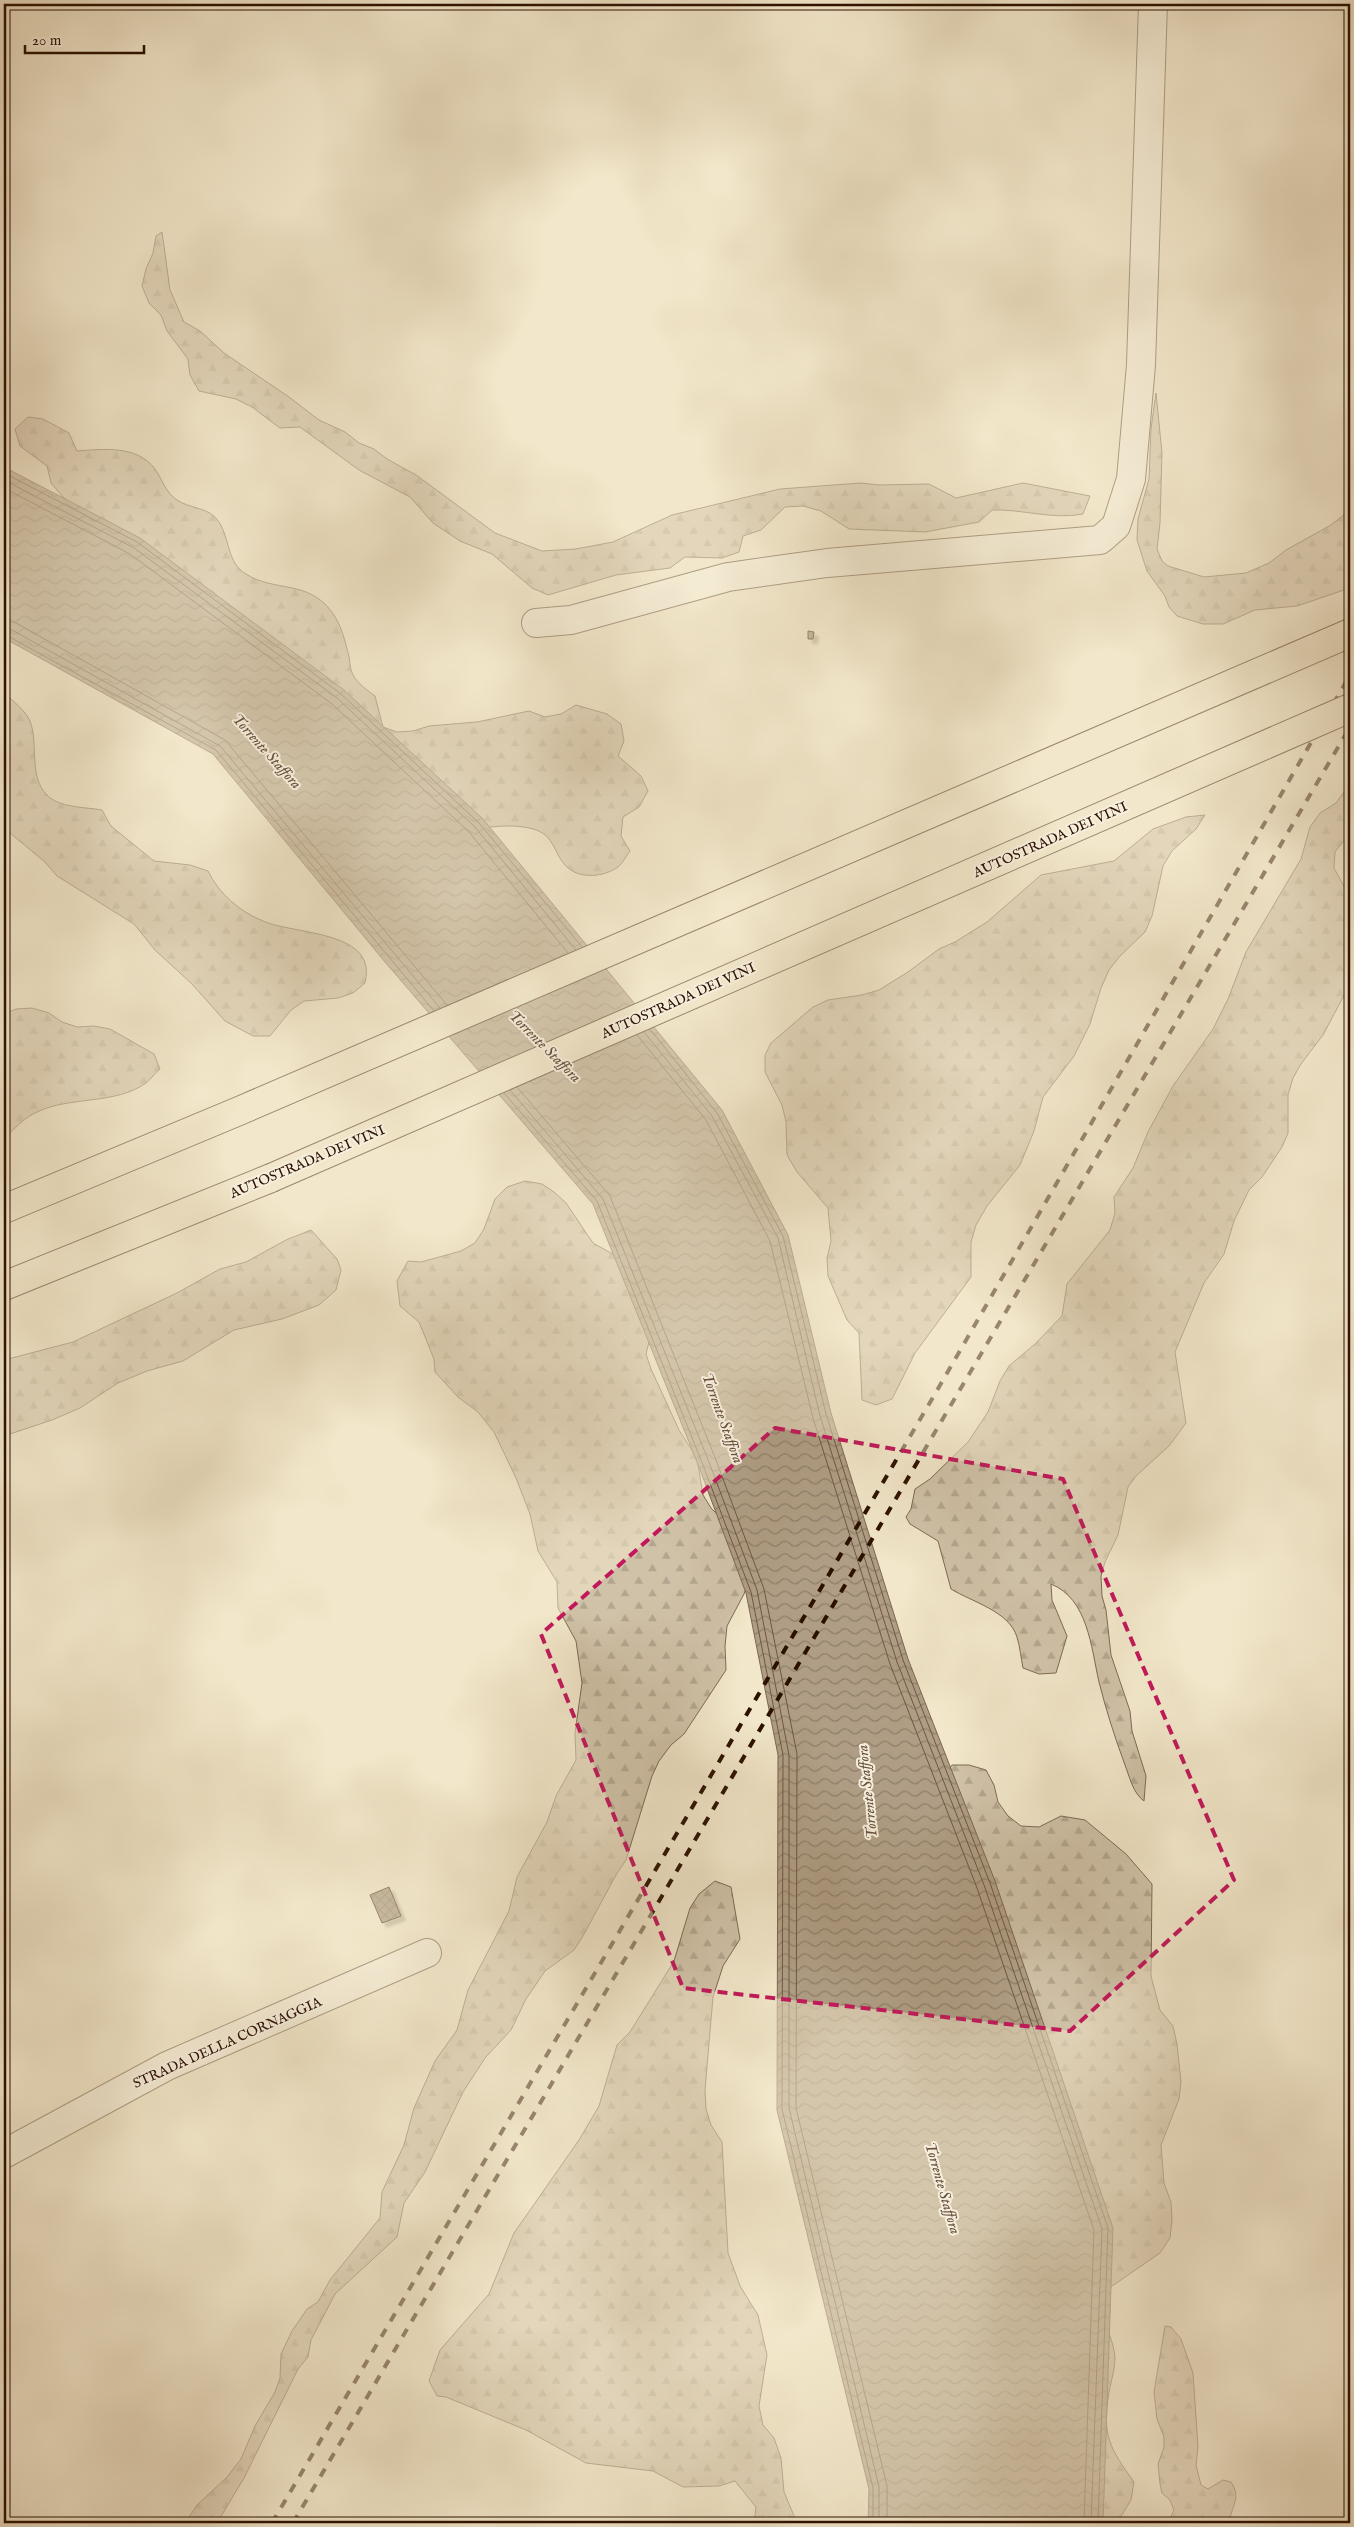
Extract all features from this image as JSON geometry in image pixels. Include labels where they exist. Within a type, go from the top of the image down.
[{"type":"highway","points":[[4,1209],[239,1111],[1350,633]]},
{"type":"highway","name":"AUTOSTRADA DEI VINI","points":[[4,1286],[271,1178],[1350,708]]},
{"type":"street","points":[[536,623],[571,620],[728,577],[827,563],[1100,540],[1116,526],[1131,479],[1141,365],[1153,4]]},
{"type":"street","name":"STRADA DELLA CORNAGGIA","points":[[4,2154],[167,2066],[427,1953]]},
{"type":"highlighted area","points":[[775,1428],[1063,1479],[1234,1880],[1070,2031],[683,1988],[541,1634]]},
{"type":"green space","points":[[162,232],[170,290],[184,322],[200,331],[224,353],[289,397],[319,420],[345,432],[359,443],[374,449],[387,459],[416,475],[495,533],[542,551],[576,549],[613,542],[672,515],[780,489],[861,483],[879,485],[929,484],[956,498],[1023,483],[1090,496],[1083,514],[1060,516],[992,510],[979,522],[925,532],[849,529],[821,511],[803,506],[785,507],[761,530],[743,536],[739,552],[722,558],[685,557],[670,568],[616,575],[548,595],[532,588],[492,554],[460,541],[433,523],[410,497],[359,470],[300,427],[280,428],[252,407],[236,399],[199,391],[190,375],[188,359],[167,331],[161,315],[149,303],[142,286],[146,269],[153,253],[156,236]]},
{"type":"green space","points":[[1156,393],[1162,453],[1160,523],[1157,549],[1162,561],[1168,566],[1204,577],[1246,573],[1269,563],[1286,550],[1331,525],[1350,510],[1350,588],[1297,606],[1255,610],[1223,624],[1203,624],[1177,616],[1169,607],[1165,596],[1147,571],[1137,540],[1138,519],[1149,479],[1151,429]]},
{"type":"green space","points":[[28,417],[43,419],[69,433],[77,451],[119,450],[130,452],[148,461],[173,497],[182,503],[205,511],[215,517],[223,529],[235,564],[246,574],[268,583],[301,590],[322,601],[331,611],[340,627],[353,675],[360,684],[375,696],[383,727],[397,732],[413,731],[429,726],[477,722],[529,711],[545,717],[561,714],[576,705],[607,714],[621,724],[624,741],[618,756],[641,776],[648,791],[639,807],[623,817],[621,836],[630,851],[623,861],[618,867],[599,875],[573,872],[563,863],[546,836],[533,829],[522,827],[499,826],[441,835],[63,497],[51,483],[47,466],[20,446],[15,429]]},
{"type":"green space","points":[[4,693],[22,709],[30,721],[33,730],[38,779],[47,795],[65,805],[102,810],[111,826],[154,861],[190,865],[208,871],[218,887],[231,901],[254,917],[275,925],[322,935],[351,946],[361,955],[366,967],[365,983],[353,993],[338,998],[304,1001],[291,1010],[270,1036],[253,1036],[225,1021],[192,984],[155,950],[134,924],[57,876],[45,862],[4,828]]},
{"type":"green space","points":[[1350,784],[1350,833],[1335,852],[1334,868],[1350,897],[1350,984],[1323,1035],[1293,1078],[1288,1095],[1288,1133],[1282,1147],[1262,1177],[1249,1190],[1234,1221],[1224,1254],[1204,1283],[1175,1352],[1186,1423],[1169,1446],[1136,1476],[1128,1487],[1118,1535],[1105,1562],[1101,1576],[1102,1596],[1106,1610],[1111,1655],[1130,1711],[1132,1731],[1146,1776],[1144,1801],[1134,1790],[1121,1755],[1099,1682],[1086,1626],[1073,1601],[1063,1591],[1051,1584],[1052,1600],[1067,1636],[1056,1673],[1039,1674],[1023,1668],[1017,1637],[1013,1628],[1006,1620],[989,1608],[951,1589],[938,1541],[910,1524],[906,1517],[911,1509],[915,1489],[930,1479],[968,1442],[988,1412],[1000,1381],[1009,1366],[1035,1344],[1062,1316],[1067,1284],[1110,1230],[1115,1213],[1114,1197],[1133,1168],[1148,1132],[1173,1086],[1213,1029],[1228,999],[1246,952],[1301,859],[1310,827],[1320,813],[1336,803]]},
{"type":"green space","points":[[1205,815],[1196,829],[1172,851],[1163,866],[1152,916],[1145,932],[1120,956],[1109,970],[1101,988],[1090,1024],[1074,1056],[1043,1097],[1034,1131],[1020,1165],[987,1206],[976,1225],[971,1242],[971,1277],[915,1353],[892,1399],[876,1405],[862,1400],[859,1333],[847,1320],[828,1276],[827,1258],[831,1241],[828,1208],[797,1172],[787,1155],[786,1122],[782,1105],[765,1072],[765,1055],[771,1043],[813,1007],[828,1000],[862,995],[879,990],[908,972],[939,949],[955,942],[987,922],[1041,875],[1114,861],[1153,829],[1186,817]]},
{"type":"green space","points":[[32,1008],[49,1013],[62,1022],[77,1027],[94,1026],[110,1029],[154,1054],[160,1069],[146,1083],[121,1095],[64,1104],[37,1112],[24,1120],[4,1139],[4,1014],[16,1009]]},
{"type":"green space","points":[[525,1181],[542,1184],[554,1192],[566,1203],[593,1243],[620,1258],[655,1318],[646,1354],[651,1369],[679,1430],[697,1458],[703,1495],[711,1508],[723,1520],[749,1579],[744,1594],[727,1626],[725,1646],[726,1670],[684,1734],[671,1745],[659,1761],[652,1776],[626,1860],[583,1936],[574,1950],[545,1971],[526,1999],[511,2030],[485,2058],[463,2092],[425,2172],[404,2203],[397,2237],[335,2294],[311,2340],[308,2357],[298,2369],[244,2478],[217,2523],[185,2523],[197,2505],[227,2477],[241,2459],[255,2426],[275,2392],[280,2378],[281,2354],[292,2331],[307,2309],[318,2302],[330,2280],[380,2218],[382,2192],[404,2145],[414,2108],[435,2061],[457,2030],[468,1990],[509,1911],[517,1877],[547,1822],[556,1796],[576,1760],[575,1733],[582,1683],[576,1641],[558,1608],[557,1582],[538,1551],[530,1514],[516,1478],[494,1432],[478,1412],[458,1397],[435,1372],[434,1359],[419,1322],[400,1306],[397,1281],[408,1261],[421,1262],[461,1251],[475,1243],[484,1229],[495,1199],[507,1187]]},
{"type":"green space","points":[[311,1230],[337,1259],[341,1270],[336,1290],[319,1305],[282,1319],[234,1330],[183,1361],[147,1371],[118,1383],[80,1408],[52,1420],[4,1436],[4,1360],[73,1342],[177,1293],[220,1269],[246,1262],[286,1240]]},
{"type":"green space","points":[[952,1765],[969,1765],[986,1770],[994,1785],[998,1802],[1008,1816],[1021,1826],[1039,1827],[1061,1816],[1085,1820],[1126,1854],[1152,1884],[1151,1976],[1160,2010],[1173,2026],[1181,2082],[1179,2099],[1161,2145],[1164,2183],[1171,2202],[1170,2238],[1160,2253],[1105,2291],[1099,2310],[1111,2339],[1115,2358],[1107,2407],[1107,2431],[1113,2450],[1134,2482],[1131,2500],[1117,2523],[1037,2523],[942,1779]]},
{"type":"green space","points":[[715,1881],[731,1887],[740,1939],[723,1966],[713,1997],[705,2090],[706,2109],[711,2125],[722,2142],[728,2253],[740,2286],[758,2315],[767,2355],[759,2406],[763,2425],[774,2438],[781,2458],[784,2492],[797,2523],[754,2523],[756,2507],[735,2481],[719,2486],[683,2487],[653,2471],[586,2463],[526,2430],[446,2397],[437,2396],[429,2381],[440,2350],[489,2294],[514,2233],[579,2140],[599,2106],[617,2045],[630,2032],[674,1961],[690,1908],[699,1894]]},
{"type":"green space","points":[[1165,2326],[1171,2327],[1181,2339],[1193,2373],[1198,2447],[1196,2465],[1201,2485],[1208,2489],[1223,2480],[1231,2482],[1236,2493],[1229,2523],[1168,2523],[1174,2510],[1170,2500],[1162,2493],[1160,2484],[1158,2464],[1164,2447],[1164,2437],[1157,2419],[1154,2392]]},
{"type":"water","name":"Torrente Staffora","points":[[4,467],[140,538],[344,690],[483,819],[722,1110],[788,1235],[831,1413],[908,1659],[995,1881],[1113,2228],[1103,2523],[868,2523],[869,2489],[777,2110],[778,1755],[746,1593],[699,1467],[593,1204],[385,962],[213,754],[4,638]]},
{"type":"building","points":[[808,631],[814,632],[813,639],[808,639]]},
{"type":"building","points":[[389,1887],[401,1916],[382,1923],[370,1895]]},
{"type":"railway","points":[[272,2523],[939,1387],[1350,675]]},
{"type":"railway","points":[[293,2523],[1350,727]]}]
